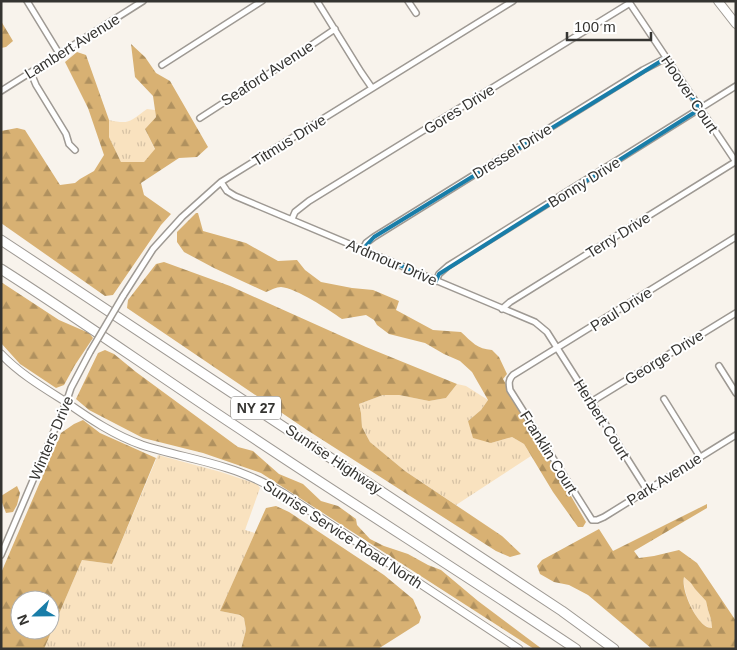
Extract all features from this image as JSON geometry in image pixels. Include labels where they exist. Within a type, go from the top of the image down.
[{"type":"highway","name":"Sunrise Highway","points":[[1,240],[547,601],[614,649]]},
{"type":"highway","name":"Sunrise Highway","points":[[1,269],[237,427],[576,649]]},
{"type":"main road","points":[[718,1],[736,24]]},
{"type":"street","points":[[27,1],[60,54]]},
{"type":"street","name":"Lambert Avenue","points":[[1,91],[143,1]]},
{"type":"street","points":[[162,65],[262,1]]},
{"type":"street","points":[[317,1],[372,88]]},
{"type":"street","points":[[408,1],[416,13]]},
{"type":"street","name":"Titmus Drive","points":[[106,324],[153,249],[182,217],[221,182],[513,1]]},
{"type":"street","name":"Hoover Court","points":[[629,2],[736,162]]},
{"type":"street","name":"Gores Drive","points":[[292,219],[295,212],[309,201],[629,2]]},
{"type":"street","name":"Seaford Avenue","points":[[200,118],[334,29]]},
{"type":"street","name":"Dressel Drive","points":[[363,249],[366,243],[374,236],[634,75],[666,58]]},
{"type":"street","points":[[30,73],[66,134],[69,144],[75,150]]},
{"type":"street","name":"Bonny Drive","points":[[436,281],[439,274],[448,266],[736,86]]},
{"type":"street","name":"Terry Drive","points":[[502,309],[510,302],[736,162]]},
{"type":"street","name":"Ardmour Drive","points":[[221,182],[227,191],[235,196],[535,322],[547,332],[557,348]]},
{"type":"street","name":"Paul Drive","points":[[509,383],[513,375],[736,238]]},
{"type":"street","name":"George Drive","points":[[591,402],[736,313]]},
{"type":"street","name":"Winters Drive","points":[[1,555],[71,388],[106,324]]},
{"type":"street","name":"Herbert Court","points":[[557,348],[647,490]]},
{"type":"street","name":"Sunrise Service Road North","points":[[2,356],[40,386],[101,426],[124,438],[145,446],[228,468],[269,485],[519,649]]},
{"type":"street","points":[[719,366],[736,393]]},
{"type":"street","name":"Franklin Court","points":[[509,383],[510,390],[592,520]]},
{"type":"street","points":[[664,399],[700,457]]},
{"type":"street","name":"Park Avenue","points":[[592,520],[604,517],[736,435]]},
{"type":"highlighted area","points":[[666,58],[700,109],[439,274],[436,281],[363,249],[374,237]]},
{"type":"green space","points":[[1,21],[13,41],[6,47],[1,48]]},
{"type":"green space","points":[[131,44],[145,57],[156,73],[170,81],[208,147],[197,157],[179,158],[141,183],[144,195],[171,214],[161,225],[113,295],[105,296],[1,223],[1,131],[17,128],[25,130],[60,185],[75,183],[94,171],[104,155],[88,108],[65,62],[77,52],[86,55],[109,120],[109,137],[121,162],[144,162],[155,149],[145,129],[156,117],[153,96],[135,77]]},
{"type":"green space","points":[[147,109],[155,110],[156,117],[145,129],[155,150],[144,162],[121,162],[109,137],[109,120],[130,121]]},
{"type":"green space","points":[[198,213],[203,231],[246,243],[278,261],[297,260],[305,270],[321,282],[373,290],[399,301],[396,310],[433,330],[461,332],[478,347],[492,350],[499,357],[507,374],[503,379],[586,522],[583,527],[578,527],[553,492],[524,444],[512,437],[491,443],[473,438],[468,421],[481,410],[488,400],[472,372],[460,361],[425,343],[389,334],[366,315],[342,319],[295,291],[281,287],[266,292],[184,252],[177,242],[177,232]]},
{"type":"green space","points":[[164,262],[230,286],[366,347],[457,384],[446,398],[429,401],[399,395],[383,395],[359,404],[362,427],[370,442],[405,471],[502,536],[521,554],[510,557],[496,551],[307,430],[127,308],[128,300],[156,264]]},
{"type":"green space","points":[[1,282],[59,320],[89,333],[93,338],[64,385],[56,388],[20,364],[1,343]]},
{"type":"green space","points":[[105,350],[114,354],[238,447],[253,451],[279,474],[303,484],[321,501],[338,506],[356,519],[357,525],[370,539],[441,570],[478,601],[542,649],[534,649],[261,473],[203,453],[143,438],[89,410],[76,399],[98,353]]},
{"type":"green space","points":[[457,384],[466,386],[488,400],[481,410],[468,421],[491,443],[512,437],[524,444],[531,456],[456,505],[405,471],[370,442],[362,427],[359,404],[383,395],[399,395],[429,401],[446,398]]},
{"type":"green space","points":[[83,420],[100,433],[156,458],[112,564],[82,560],[60,612],[60,590],[10,590],[10,640],[48,640],[44,649],[1,649],[1,573],[61,433]]},
{"type":"green space","points":[[158,455],[221,472],[257,484],[260,488],[245,530],[255,533],[220,611],[240,615],[244,618],[246,630],[241,649],[44,649],[48,640],[60,640],[60,612],[82,560],[112,564]]},
{"type":"green space","points":[[17,486],[20,493],[17,505],[13,512],[6,513],[1,496]]},
{"type":"green space","points":[[707,504],[707,508],[634,551],[639,558],[679,550],[697,563],[736,621],[736,649],[652,649],[588,595],[569,585],[554,582],[540,574],[537,566],[542,560],[599,529],[613,551]],"holes":[[[684,577],[706,601],[712,628],[709,628],[700,621],[689,603],[684,589]]]},
{"type":"green space","points":[[276,506],[289,512],[384,575],[413,599],[421,617],[419,623],[378,649],[241,649],[246,630],[244,618],[240,615],[220,611],[266,508]]},
{"type":"green space","points":[[684,577],[692,583],[706,601],[712,629],[700,621],[693,610],[685,589]]}]
